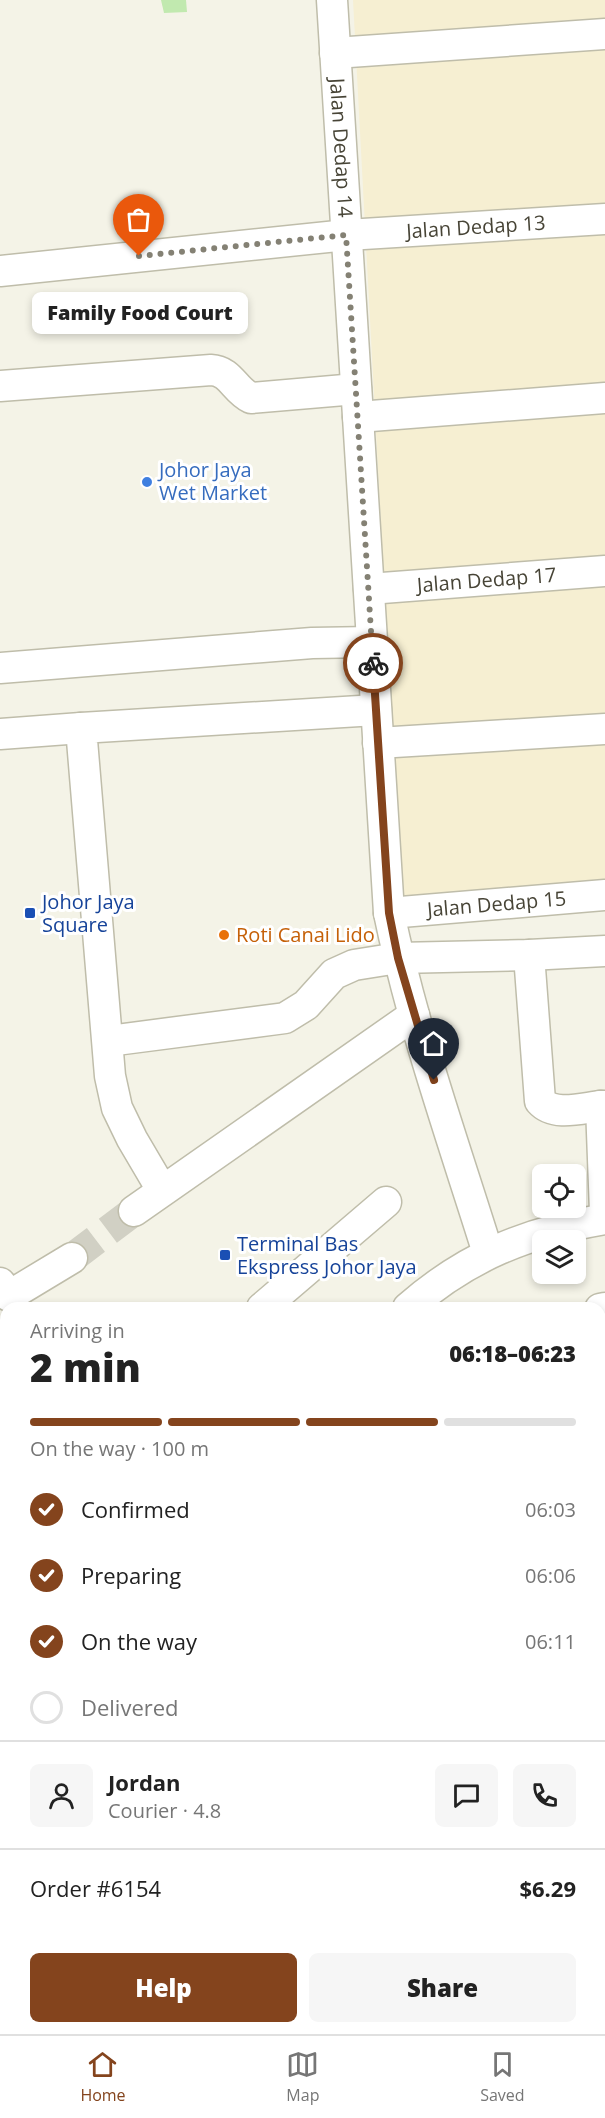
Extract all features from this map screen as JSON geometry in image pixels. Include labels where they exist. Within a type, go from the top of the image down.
[{"type":"street","name":"Jalan Dedap 14","points":[[332,0],[389,913],[398,958],[414,1015],[488,1253]]},
{"type":"street","points":[[335,53],[605,34]]},
{"type":"street","name":"Jalan Dedap 13","points":[[0,271],[346,235],[605,219]]},
{"type":"street","points":[[0,386],[211,370],[225,373],[239,390],[251,398],[357,403],[605,398]]},
{"type":"street","name":"Jalan Dedap 17","points":[[369,589],[605,571]]},
{"type":"street","points":[[0,668],[312,644],[372,642]]},
{"type":"street","points":[[0,734],[376,710]]},
{"type":"street","points":[[81,728],[110,1076],[117,1108],[162,1190]]},
{"type":"street","points":[[378,743],[605,729]]},
{"type":"street","name":"Jalan Dedap 15","points":[[389,913],[605,895]]},
{"type":"street","points":[[108,1041],[285,1018],[306,1005],[327,980],[343,969],[354,965],[398,958],[529,956],[605,951]]},
{"type":"street","points":[[529,956],[540,1101],[546,1108],[556,1110],[603,1106],[605,1212]]},
{"type":"street","points":[[134,1211],[414,1015]]},
{"type":"street","points":[[269,1302],[386,1202]]},
{"type":"street","points":[[416,1302],[454,1272],[488,1253],[524,1238],[563,1226],[605,1219]]},
{"type":"street","points":[[8,1296],[72,1258]]},
{"type":"shaded area","points":[[353,0],[605,0],[605,885],[401,902]]},
{"type":"green space","points":[[161,0],[186,0],[187,12],[164,13]]},
{"type":"tunnel","points":[[72,1258],[134,1211]]},
{"type":"way so far","points":[[139,256],[346,235],[373,663]]},
{"type":"place","name":"Family Food Court","points":[[139,256]]},
{"type":"place","name":"Johor Jaya Wet Market","points":[[147,482]]},
{"type":"place","name":"Johor Jaya Square","points":[[30,913]]},
{"type":"place","name":"Roti Canai Lido","points":[[224,935]]},
{"type":"place","name":"Terminal Bas Ekspress Johor Jaya","points":[[225,1255]]},
{"type":"route","points":[[373,663],[389,913],[398,958],[434,1080]]}]
